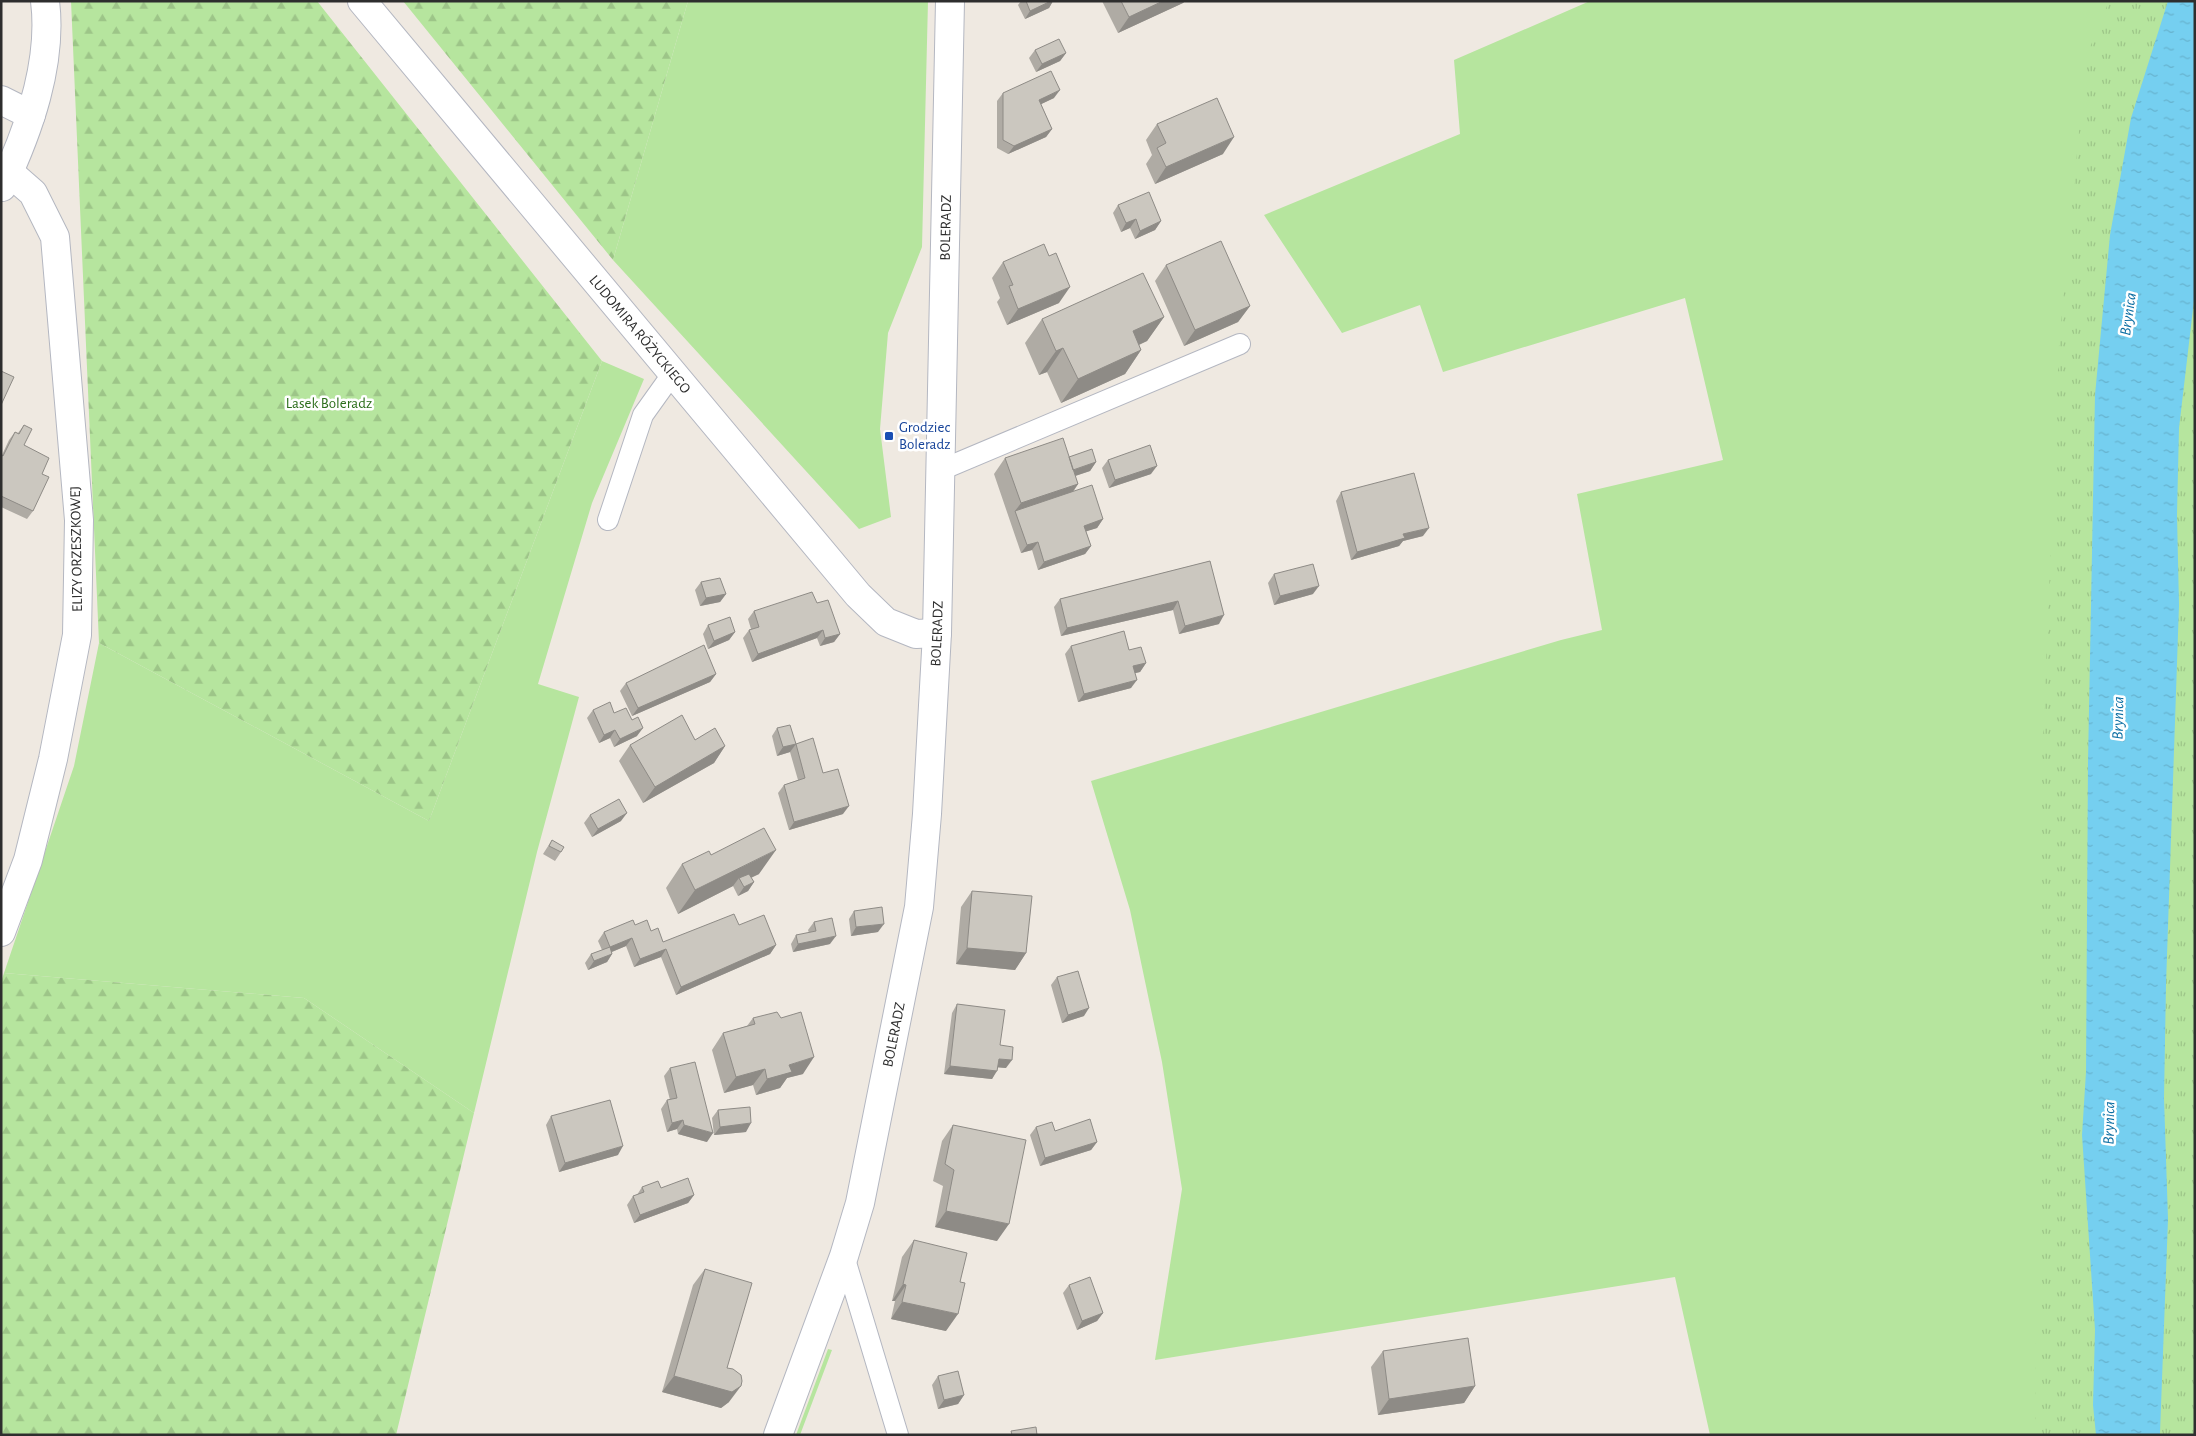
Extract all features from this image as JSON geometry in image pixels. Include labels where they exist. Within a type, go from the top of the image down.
[{"type":"street","points":[[5,180],[31,115],[43,65],[47,16],[45,1]]},
{"type":"street","name":"LUDOMIRA RÓŻYCKIEGO","points":[[362,1],[858,594],[886,622],[916,634],[937,633]]},
{"type":"street","name":"BOLERADZ","points":[[778,1435],[844,1256],[860,1203],[919,908],[927,814],[937,633],[950,1]]},
{"type":"street","points":[[1,100],[31,115]]},
{"type":"street","name":"ELIZY ORZESZKOWEJ","points":[[1,932],[28,860],[53,759],[75,644],[79,520],[55,238],[33,193],[5,180]]},
{"type":"lane","points":[[941,470],[1240,344]]},
{"type":"lane","points":[[608,520],[643,415],[673,374]]},
{"type":"lane","points":[[844,1256],[898,1435]]},
{"type":"green space","name":"Lasek Boleradz","points":[[71,1],[317,1],[602,361],[429,821],[99,643]]},
{"type":"green space","points":[[403,1],[688,1],[613,260]]},
{"type":"green space","points":[[688,1],[928,1],[922,247],[888,333],[880,429],[891,517],[859,529],[613,260]]},
{"type":"green space","points":[[1590,1],[2130,1],[2047,1435],[1710,1435],[1675,1277],[1155,1360],[1182,1189],[1162,1062],[1130,910],[1091,781],[1561,640],[1602,630],[1577,494],[1723,460],[1685,298],[1443,372],[1420,305],[1342,333],[1264,215],[1460,134],[1454,60]]},
{"type":"green space","points":[[2109,1],[2195,1],[2195,1435],[2035,1435],[2042,764],[2059,345],[2086,57]]},
{"type":"green space","points":[[602,361],[644,379],[592,503],[538,684],[579,697],[537,852],[474,1113],[304,998],[4,973],[74,766],[99,643],[429,821]]},
{"type":"green space","points":[[4,973],[304,998],[474,1113],[396,1435],[1,1435],[1,982]]},
{"type":"green space","points":[[828,1349],[832,1350],[800,1435],[796,1435]]},
{"type":"water","name":"Brynica","points":[[2168,1],[2195,1],[2195,292],[2179,428],[2177,515],[2179,605],[2164,1098],[2168,1219],[2160,1435],[2096,1435],[2093,1405],[2095,1330],[2082,1135],[2086,1072],[2088,762],[2095,395],[2110,235],[2131,118]]},
{"type":"building","points":[[1026,1],[1051,1],[1030,11]]},
{"type":"building","points":[[1121,1],[1163,1],[1129,17]]},
{"type":"building","points":[[1059,39],[1066,53],[1042,64],[1035,50]]},
{"type":"building","points":[[1051,71],[1060,90],[1039,100],[1052,129],[1014,146],[1003,140],[1003,93]]},
{"type":"building","points":[[1217,98],[1234,137],[1166,167],[1157,148],[1166,143],[1157,124]]},
{"type":"building","points":[[1149,192],[1161,221],[1140,231],[1136,219],[1126,223],[1118,205]]},
{"type":"building","points":[[1221,241],[1250,306],[1195,330],[1166,265]]},
{"type":"building","points":[[1044,244],[1049,256],[1056,253],[1070,287],[1018,309],[1009,286],[1013,285],[1003,262]]},
{"type":"building","points":[[1143,273],[1164,317],[1133,331],[1141,350],[1078,379],[1063,348],[1056,351],[1042,319]]},
{"type":"building","points":[[1,371],[14,377],[1,405]]},
{"type":"building","points":[[24,425],[32,429],[24,445],[49,458],[42,474],[49,477],[33,511],[1,496],[1,455],[3,456],[15,432],[19,434]]},
{"type":"building","points":[[1063,438],[1078,484],[1021,503],[1005,458]]},
{"type":"building","points":[[1150,445],[1157,466],[1115,480],[1108,460]]},
{"type":"building","points":[[1092,449],[1096,462],[1073,470],[1069,457]]},
{"type":"building","points":[[1414,473],[1429,528],[1403,534],[1405,538],[1357,552],[1341,492]]},
{"type":"building","points":[[1092,485],[1103,519],[1084,526],[1091,546],[1044,562],[1038,542],[1027,545],[1015,511]]},
{"type":"building","points":[[1210,561],[1224,615],[1185,626],[1178,601],[1067,628],[1060,599]]},
{"type":"building","points":[[1313,564],[1319,586],[1280,596],[1274,574]]},
{"type":"building","points":[[720,578],[726,594],[706,598],[701,582]]},
{"type":"building","points":[[812,592],[817,603],[828,600],[840,634],[825,638],[823,630],[758,654],[749,630],[759,627],[754,611]]},
{"type":"building","points":[[730,617],[735,632],[714,641],[708,625]]},
{"type":"building","points":[[1124,631],[1129,650],[1141,647],[1146,663],[1133,666],[1137,680],[1084,694],[1071,646]]},
{"type":"building","points":[[704,645],[716,674],[638,708],[626,683]]},
{"type":"building","points":[[610,702],[614,713],[626,708],[632,720],[638,717],[643,728],[620,739],[615,730],[604,735],[593,710]]},
{"type":"building","points":[[682,715],[695,740],[715,728],[725,746],[655,787],[630,745]]},
{"type":"building","points":[[790,725],[796,744],[783,747],[777,728]]},
{"type":"building","points":[[813,738],[823,773],[838,769],[849,806],[794,822],[784,785],[805,778],[796,744]]},
{"type":"building","points":[[619,799],[627,813],[598,829],[590,815]]},
{"type":"building","points":[[764,828],[776,850],[695,890],[682,864],[709,851],[711,855]]},
{"type":"building","points":[[552,840],[564,847],[561,852],[549,846]]},
{"type":"building","points":[[749,874],[754,882],[744,887],[739,878]]},
{"type":"building","points":[[972,891],[1032,896],[1026,953],[967,948]]},
{"type":"building","points":[[882,907],[884,924],[856,927],[854,911]]},
{"type":"building","points":[[734,914],[739,925],[764,915],[776,945],[681,987],[666,949],[640,959],[632,938],[610,947],[604,932],[633,920],[635,925],[647,920],[651,931],[658,928],[663,942]]},
{"type":"building","points":[[832,918],[836,936],[798,944],[796,935],[816,931],[814,922]]},
{"type":"building","points":[[610,947],[612,954],[594,961],[591,954]]},
{"type":"building","points":[[1078,971],[1089,1008],[1068,1015],[1057,977]]},
{"type":"building","points":[[957,1004],[1005,1010],[1000,1045],[1013,1047],[1012,1060],[999,1059],[997,1071],[950,1066]]},
{"type":"building","points":[[777,1012],[781,1018],[801,1012],[814,1057],[789,1065],[792,1072],[767,1079],[765,1069],[736,1077],[723,1033],[755,1024],[753,1018]]},
{"type":"building","points":[[695,1062],[713,1133],[684,1125],[683,1120],[672,1123],[667,1100],[677,1098],[670,1068]]},
{"type":"building","points":[[610,1100],[623,1146],[565,1163],[551,1116]]},
{"type":"building","points":[[750,1107],[751,1123],[720,1127],[718,1110]]},
{"type":"building","points":[[1090,1119],[1097,1142],[1045,1158],[1036,1127],[1052,1122],[1055,1131]]},
{"type":"building","points":[[953,1125],[1026,1140],[1009,1224],[946,1211],[954,1170],[945,1164]]},
{"type":"building","points":[[688,1178],[694,1195],[640,1215],[633,1196],[644,1192],[642,1187],[658,1181],[661,1188]]},
{"type":"building","points":[[914,1240],[967,1253],[960,1282],[965,1283],[958,1314],[902,1302],[906,1285],[903,1284]]},
{"type":"building","points":[[705,1269],[752,1283],[727,1368],[733,1369],[741,1375],[741,1386],[732,1392],[674,1376]]},
{"type":"building","points":[[1090,1277],[1103,1313],[1082,1321],[1069,1285]]},
{"type":"building","points":[[1468,1338],[1475,1386],[1389,1399],[1383,1351]]},
{"type":"building","points":[[958,1371],[964,1395],[944,1400],[938,1376]]},
{"type":"building","points":[[1036,1427],[1037,1435],[1012,1435],[1011,1431]]},
{"type":"place","name":"Grodziec Boleradz","points":[[889,436]]}]
